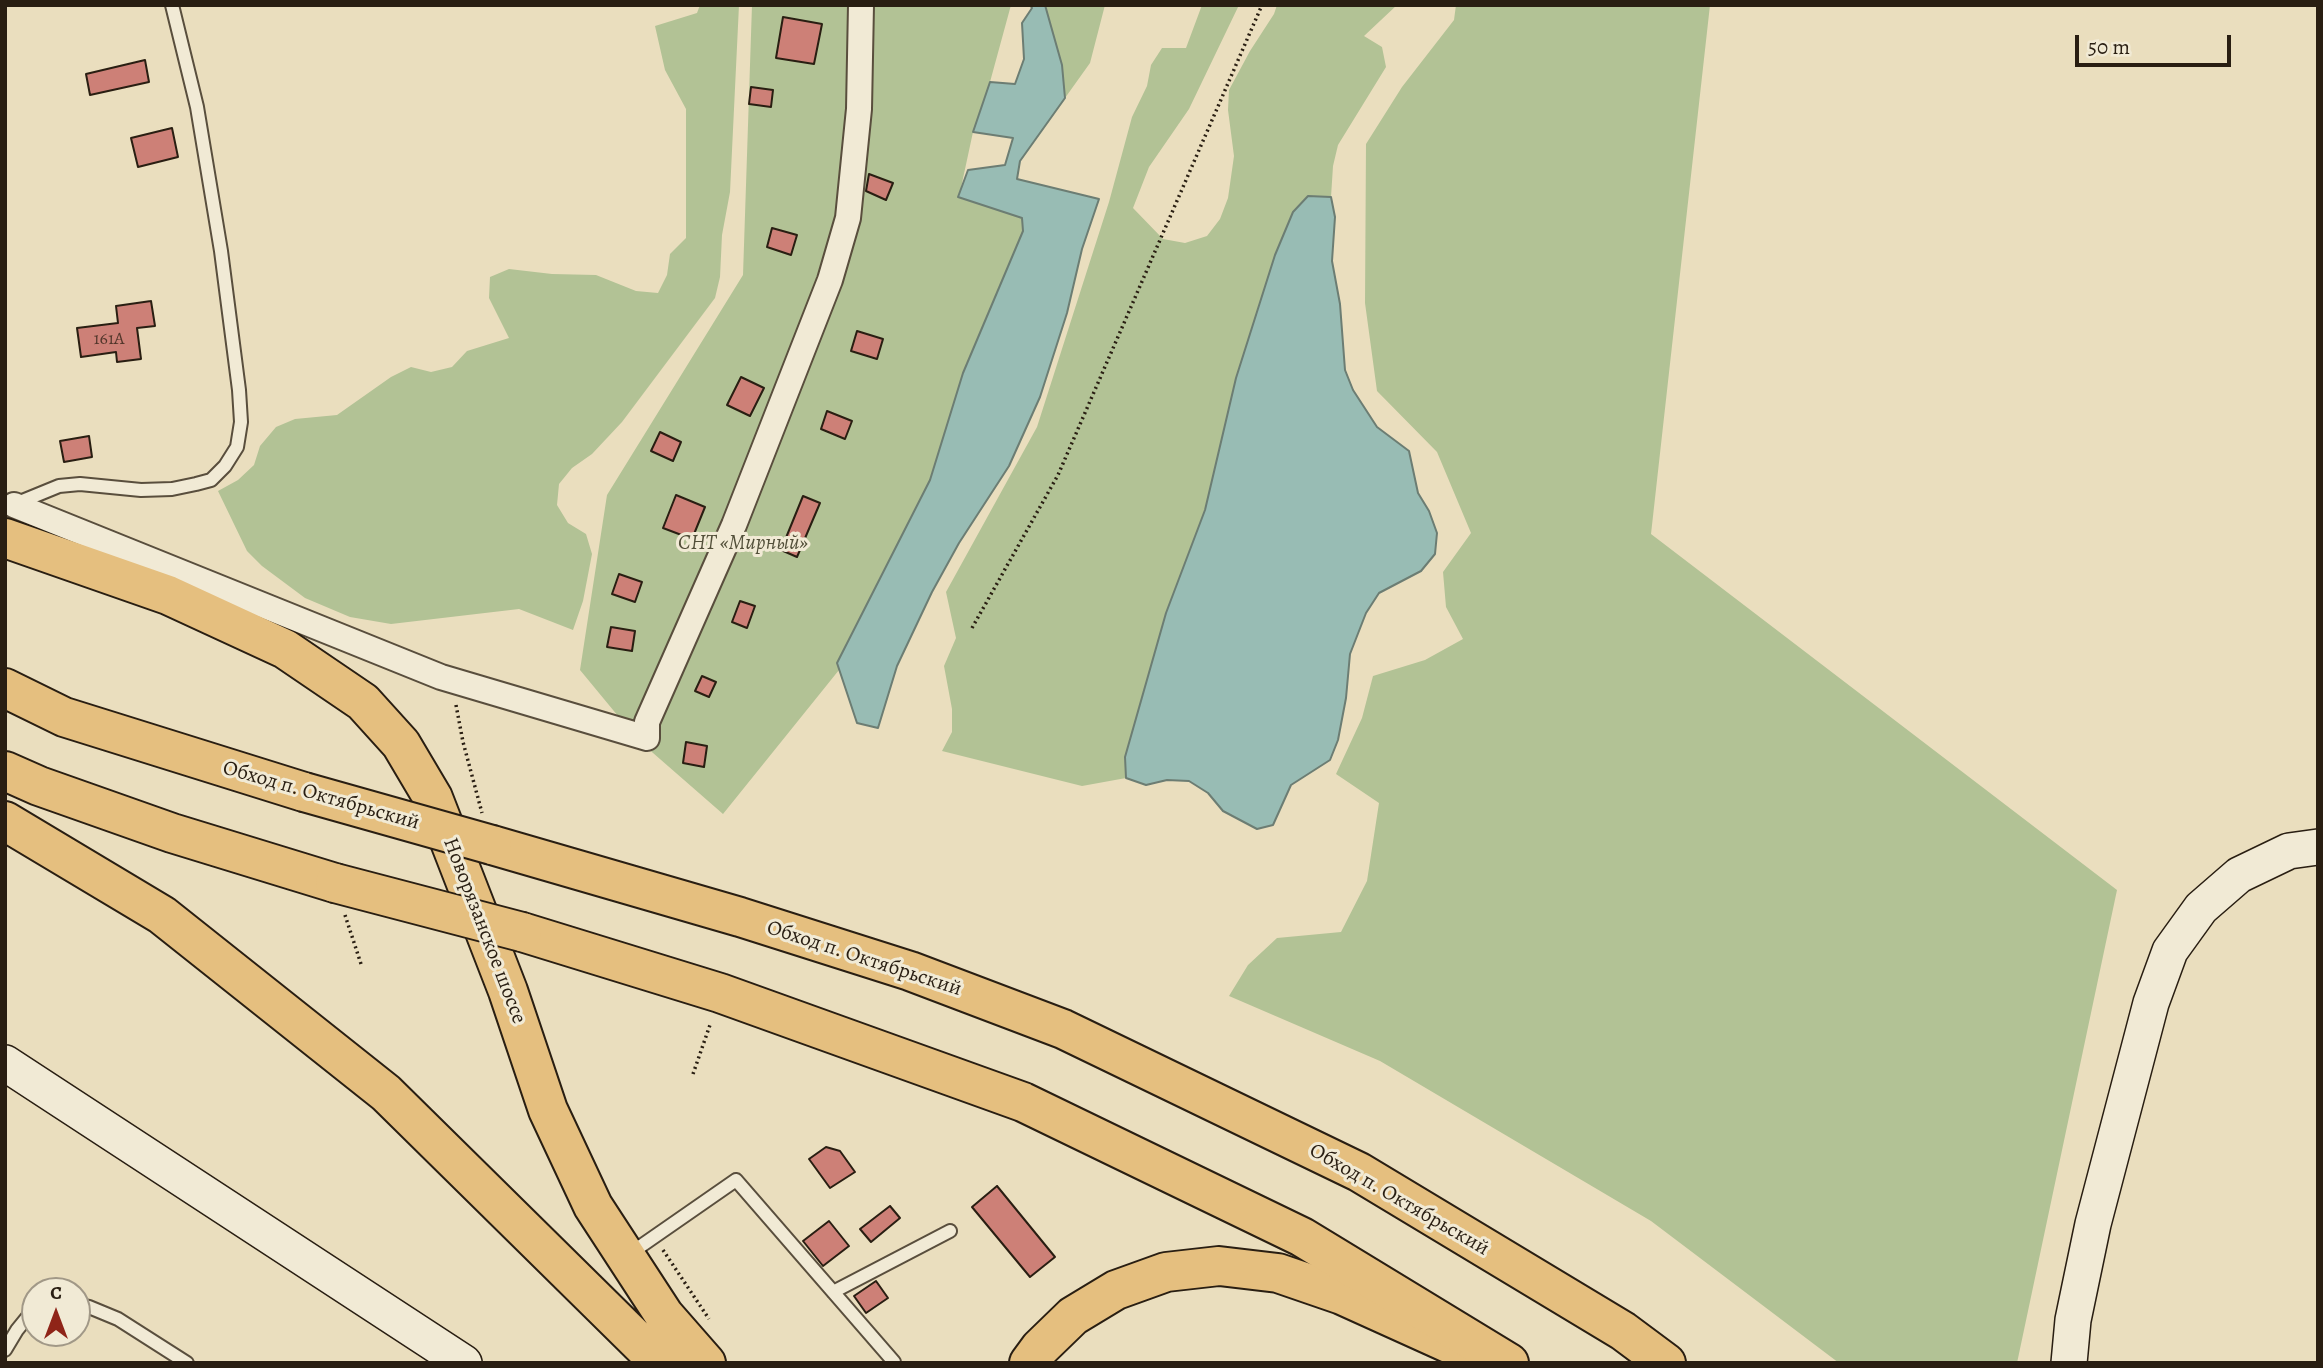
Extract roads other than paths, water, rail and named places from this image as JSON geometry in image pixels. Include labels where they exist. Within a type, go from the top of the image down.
[{"type":"main road","name":"Новорязанское шоссе","points":[[8,517],[285,649],[363,702],[401,744],[433,798],[508,991],[548,1110],[593,1206],[639,1247],[664,1315],[710,1345]]},
{"type":"main road","points":[[5,561],[160,616],[278,670],[345,716],[379,754],[412,809],[485,1000],[525,1115],[554,1178],[611,1281],[671,1363]]},
{"type":"main road","name":"Обход п. Октябрьский","points":[[5,688],[64,717],[304,792],[740,917],[910,971],[1063,1029],[1359,1172],[1623,1331],[1666,1363]]},
{"type":"main road","points":[[5,771],[39,786],[172,833],[335,883],[522,932],[720,993],[882,1049],[1023,1102],[1302,1237],[1509,1363]]},
{"type":"main road","points":[[5,821],[162,915],[386,1093],[660,1363]]},
{"type":"main road","points":[[2068,1363],[2073,1320],[2093,1224],[2151,1003],[2170,951],[2201,908],[2239,875],[2289,851],[2318,847]]},
{"type":"main road","points":[[5,1062],[464,1363]]},
{"type":"main road","points":[[1030,1363],[1040,1348],[1073,1316],[1116,1290],[1166,1272],[1219,1266],[1278,1273],[1342,1295],[1493,1363]]},
{"type":"street","points":[[8,517],[452,681],[647,738],[647,722],[734,524],[830,280],[848,218],[859,108],[861,5]]},
{"type":"lane","points":[[8,517],[60,486],[80,484],[141,490],[172,489],[211,480],[225,467],[237,447],[241,422],[239,390],[221,251],[197,107],[172,5]]},
{"type":"lane","points":[[639,1247],[736,1180],[894,1362]]},
{"type":"lane","points":[[833,1292],[950,1231]]},
{"type":"lane","points":[[91,1310],[118,1319],[187,1363]]},
{"type":"lane","points":[[5,1350],[21,1327]]},
{"type":"water","points":[[1030,5],[1045,5],[1062,65],[1065,98],[1020,161],[1017,179],[1099,199],[1040,397],[1009,466],[959,543],[932,592],[897,666],[878,728],[857,723],[837,663],[930,480],[963,373],[1023,231],[1022,218],[958,197],[968,170],[1005,165],[1013,138],[973,132],[990,82],[1015,84],[1024,59],[1022,23],[1032,8]]},
{"type":"water","points":[[1308,196],[1331,197],[1335,217],[1332,261],[1340,304],[1345,370],[1353,390],[1377,427],[1409,451],[1418,493],[1429,511],[1437,533],[1435,554],[1421,571],[1379,593],[1366,613],[1350,654],[1346,698],[1338,740],[1330,760],[1291,785],[1273,825],[1257,829],[1223,811],[1208,793],[1189,781],[1167,780],[1146,785],[1126,778],[1125,757],[1166,613],[1205,510],[1236,378],[1275,255],[1293,212]]},
{"type":"park label","name":"СНТ «Мирный»","points":[[743,544]]}]
